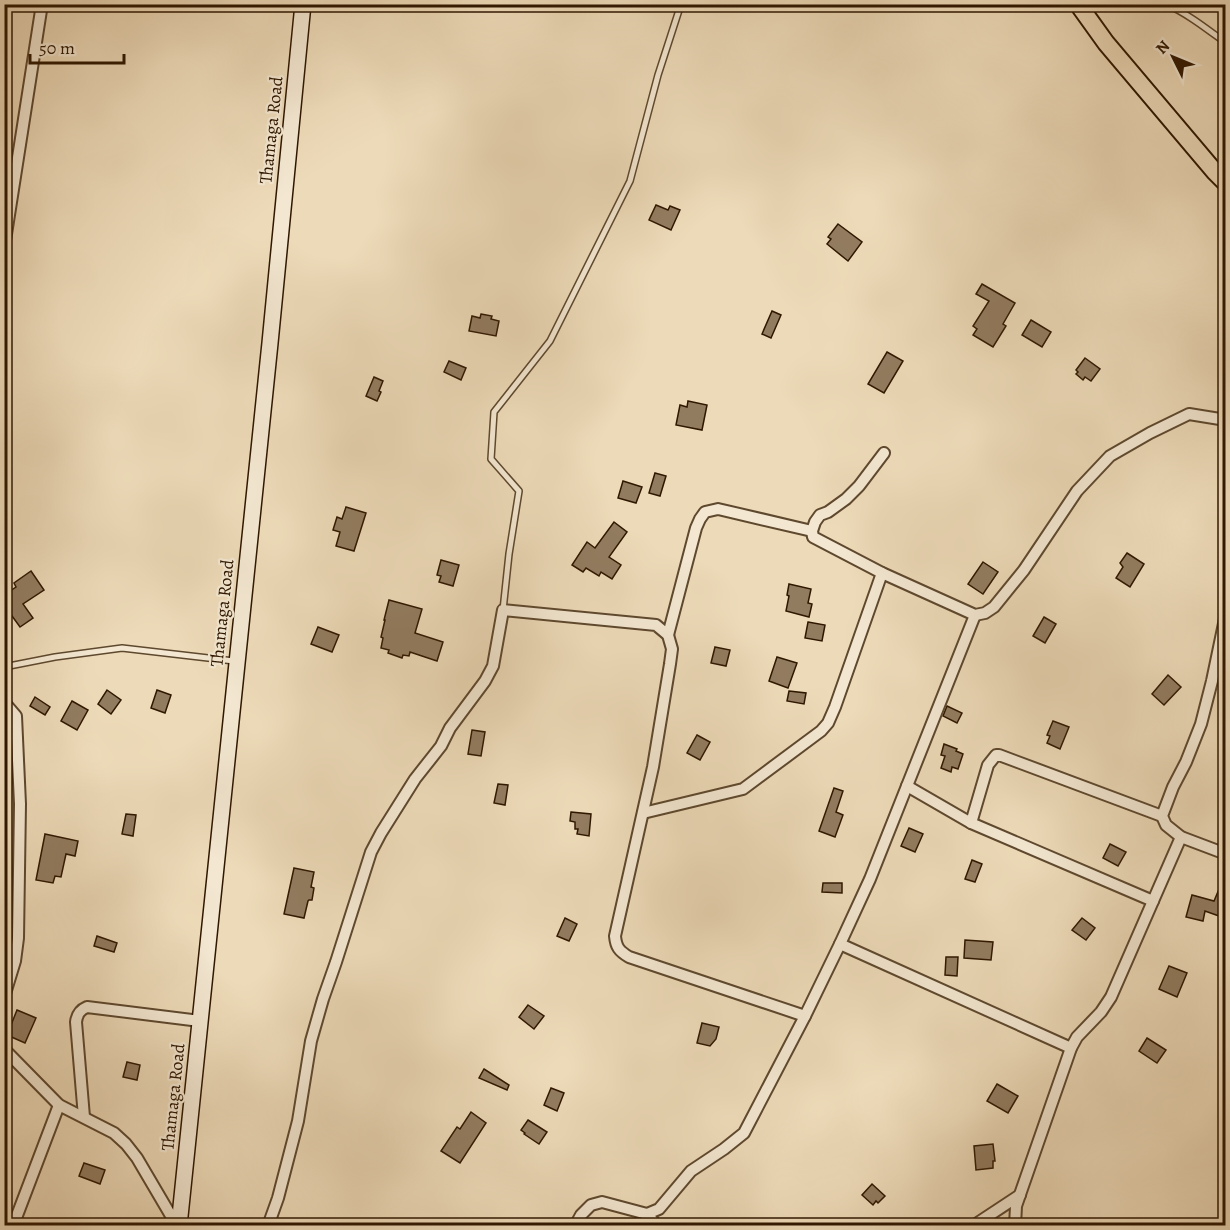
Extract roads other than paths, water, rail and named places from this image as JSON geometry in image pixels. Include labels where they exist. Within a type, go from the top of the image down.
[{"type":"main road","name":"Thamaga Road","points":[[178,1226],[273,320],[303,4]]},
{"type":"main road","points":[[1078,4],[1106,43],[1226,183]]},
{"type":"street","points":[[4,247],[42,4]]},
{"type":"street","points":[[884,453],[846,499],[820,515],[814,522],[813,537],[882,573],[975,615],[985,613],[994,607],[1024,570],[1077,491],[1110,456],[1150,432],[1189,414],[1226,420]]},
{"type":"street","points":[[805,1016],[629,957],[616,945],[615,936],[653,767],[672,649],[668,635],[699,519],[705,512],[718,509],[812,531]]},
{"type":"street","points":[[643,813],[743,789],[822,731],[835,707],[882,573]]},
{"type":"street","points":[[268,1226],[278,1198],[298,1121],[311,1041],[322,999],[336,963],[371,852],[415,779],[441,746],[450,728],[485,681],[493,666],[503,610],[656,625],[668,635]]},
{"type":"street","points":[[1226,614],[1201,724],[1162,816],[1166,825],[1181,837],[1226,854]]},
{"type":"street","points":[[647,1214],[659,1209],[691,1172],[744,1132],[805,1016],[870,879],[975,615]]},
{"type":"street","points":[[4,702],[16,716],[20,804],[18,938],[15,961],[4,997]]},
{"type":"street","points":[[4,728],[16,716]]},
{"type":"street","points":[[971,824],[988,765],[996,755],[1162,816]]},
{"type":"street","points":[[907,786],[971,824],[1153,901]]},
{"type":"street","points":[[1015,1226],[1016,1206],[1071,1048],[1077,1037],[1101,1012],[1111,997],[1181,837]]},
{"type":"street","points":[[840,944],[1071,1048]]},
{"type":"street","points":[[84,1117],[76,1022],[81,1009],[87,1007],[200,1021]]},
{"type":"street","points":[[4,1049],[59,1105],[114,1133],[126,1144],[178,1226]]},
{"type":"street","points":[[11,1218],[59,1105]]},
{"type":"street","points":[[973,1226],[1020,1195]]},
{"type":"street","points":[[574,1226],[591,1205],[602,1202],[647,1214],[657,1226]]},
{"type":"lane","points":[[503,610],[519,491],[491,459],[495,412],[550,341],[630,181],[658,75],[681,4]]},
{"type":"lane","points":[[1166,4],[1200,24],[1226,44]]},
{"type":"lane","points":[[4,667],[122,648],[236,661]]}]
